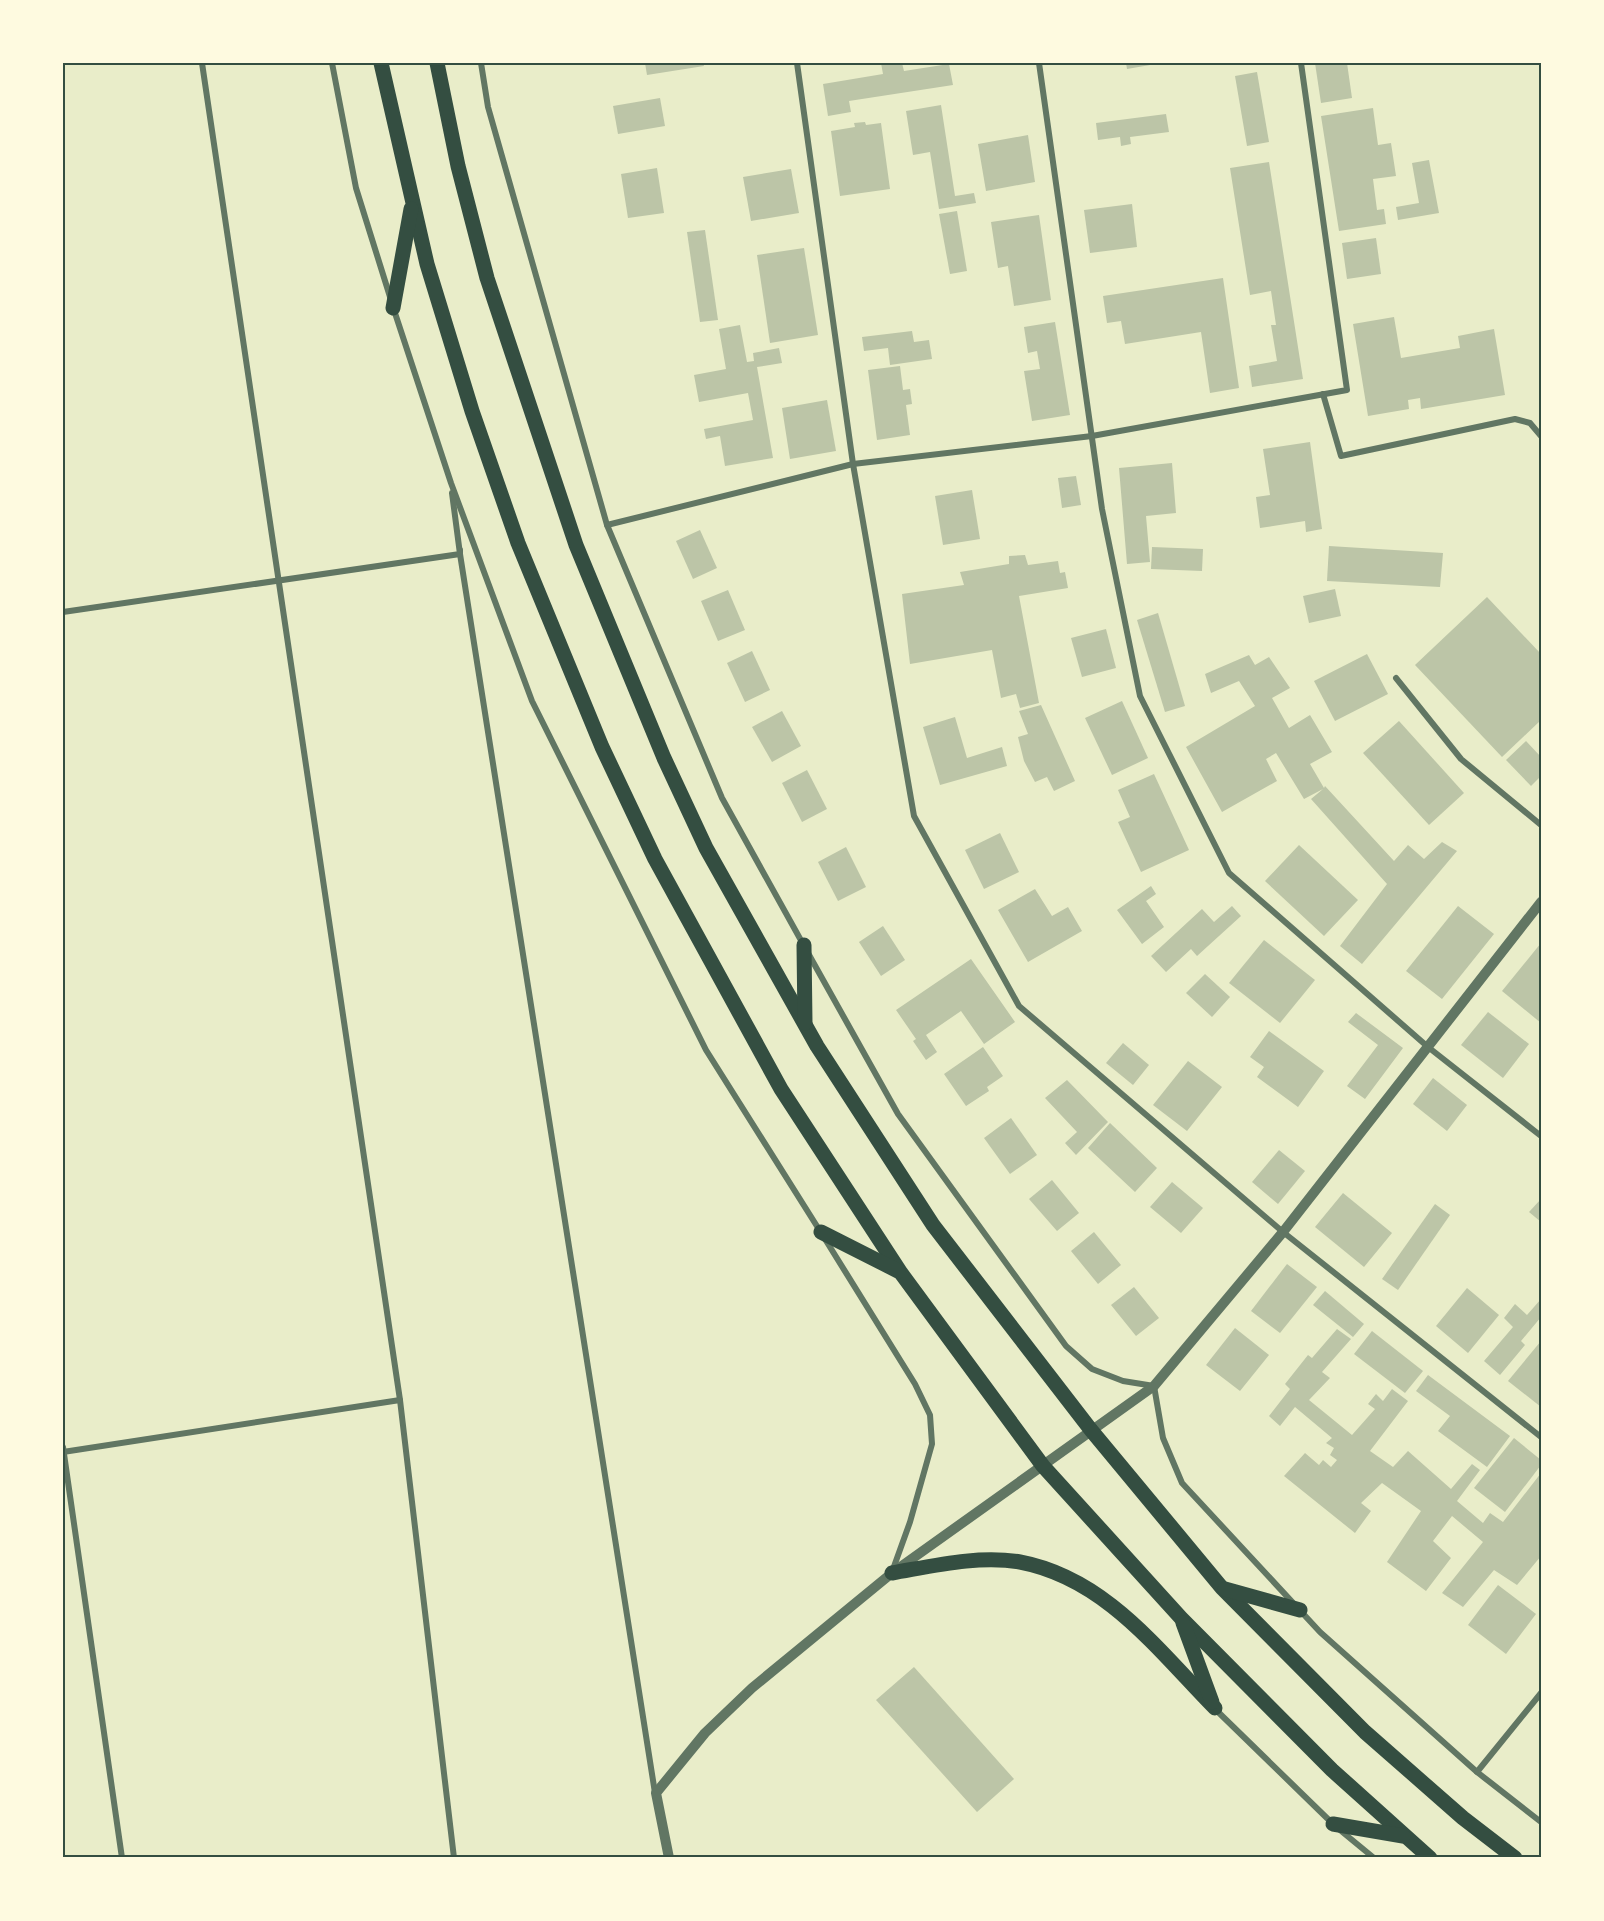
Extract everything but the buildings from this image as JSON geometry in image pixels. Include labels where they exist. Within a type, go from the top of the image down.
[{"type":"main road","points":[[381,63],[427,264],[476,422],[518,543],[602,747],[655,860],[776,1080],[901,1273],[1043,1466],[1181,1618],[1332,1770],[1430,1858]]},
{"type":"main road","points":[[437,63],[458,166],[486,278],[576,545],[664,758],[706,848],[805,1026],[933,1225],[1091,1430],[1222,1588],[1365,1732],[1463,1818],[1515,1858]]},
{"type":"main road","points":[[393,308],[413,200]]},
{"type":"main road","points":[[804,945],[805,1026]]},
{"type":"main road","points":[[821,1232],[901,1273]]},
{"type":"main road","points":[[892,1573],[987,1560],[1019,1562],[1059,1573],[1095,1592],[1120,1611],[1215,1708]]},
{"type":"main road","points":[[1222,1588],[1300,1610]]},
{"type":"main road","points":[[1181,1618],[1215,1708]]},
{"type":"main road","points":[[1333,1824],[1403,1836]]},
{"type":"street","points":[[202,63],[400,1400],[454,1858]]},
{"type":"street","points":[[332,63],[356,188],[393,308],[451,483],[532,701],[706,1050],[915,1384],[930,1414],[932,1444],[910,1522],[892,1573]]},
{"type":"street","points":[[480,63],[488,107],[607,525],[722,798],[898,1114],[1066,1346],[1092,1369],[1123,1381],[1154,1386]]},
{"type":"street","points":[[797,63],[853,464],[914,816],[1019,1006],[1283,1232],[1541,1437]]},
{"type":"street","points":[[1039,63],[1102,509],[1140,696],[1229,873],[1428,1047],[1541,1136]]},
{"type":"street","points":[[607,525],[853,464],[1092,436],[1347,390],[1300,63]]},
{"type":"street","points":[[1323,394],[1341,456],[1515,419],[1530,423],[1541,436]]},
{"type":"street","points":[[451,483],[460,554],[656,1793],[669,1858]]},
{"type":"street","points":[[456,496],[460,554]]},
{"type":"street","points":[[63,612],[460,554]]},
{"type":"street","points":[[1396,678],[1461,759],[1541,825]]},
{"type":"street","points":[[656,1793],[705,1732],[752,1688],[892,1573],[1154,1386],[1283,1232],[1541,902]]},
{"type":"street","points":[[1154,1386],[1162,1438],[1182,1482],[1320,1632],[1477,1772],[1541,1822]]},
{"type":"street","points":[[63,1452],[400,1400]]},
{"type":"street","points":[[63,1447],[122,1858]]},
{"type":"street","points":[[1477,1772],[1541,1693]]},
{"type":"street","points":[[1215,1708],[1333,1824],[1374,1858]]}]
